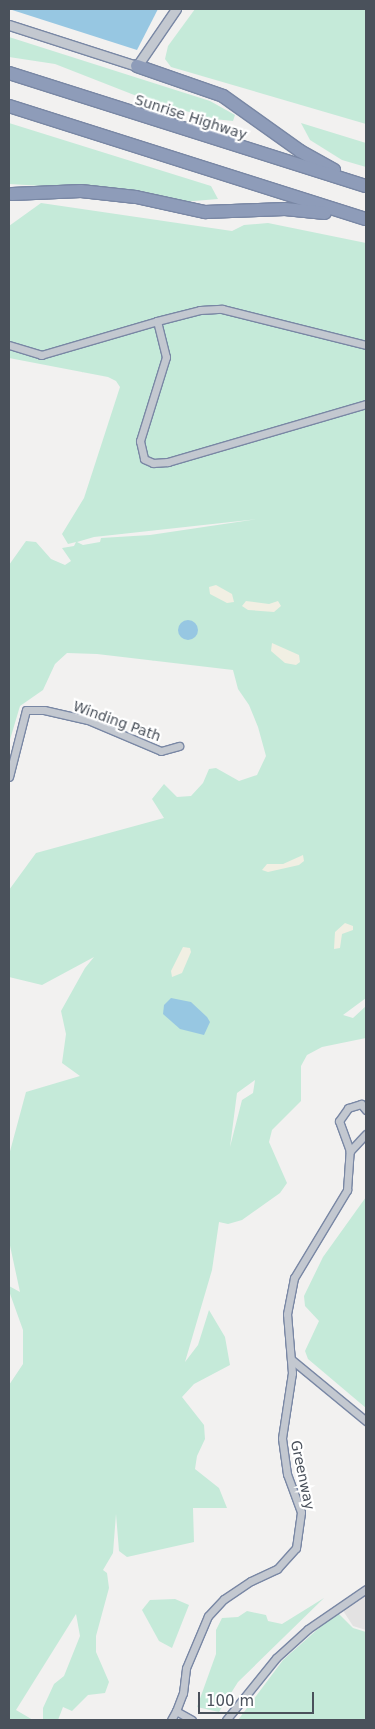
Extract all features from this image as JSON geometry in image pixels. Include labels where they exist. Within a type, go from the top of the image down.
[{"type":"highway","points":[[137,66],[223,96],[308,156],[366,185]]},
{"type":"highway","name":"Sunrise Highway","points":[[9,73],[366,185]]},
{"type":"highway","points":[[9,106],[366,219]]},
{"type":"highway","points":[[10,196],[89,192],[205,212],[302,210],[366,223]]},
{"type":"street","points":[[9,25],[137,66],[176,9]]},
{"type":"street","points":[[11,347],[41,355],[200,310],[222,309],[366,345]]},
{"type":"street","points":[[157,321],[166,357],[140,440],[144,459],[153,463],[168,462],[366,404]]},
{"type":"street","name":"Winding Path","points":[[9,777],[26,710],[44,710],[88,720],[161,751],[179,746]]},
{"type":"street","name":"Greenway","points":[[171,1720],[183,1693],[186,1668],[208,1616],[224,1599],[251,1581],[277,1569],[296,1548],[301,1512],[287,1474],[282,1438],[292,1360],[287,1314],[294,1278],[347,1190],[350,1151],[339,1121],[348,1108],[361,1104],[366,1110]]},
{"type":"street","points":[[350,1151],[366,1134]]},
{"type":"street","points":[[292,1360],[366,1421]]},
{"type":"street","points":[[226,1720],[276,1658],[308,1629],[366,1589]]},
{"type":"street","points":[[176,1711],[192,1720]]},
{"type":"shaded area","points":[[366,1592],[366,1630],[353,1626],[342,1609]]},
{"type":"green space","points":[[195,9],[366,9],[366,124],[171,67],[165,59],[168,46]]},
{"type":"green space","points":[[9,37],[210,101],[235,115],[233,121],[214,119],[147,100],[55,64],[9,57]]},
{"type":"green space","points":[[9,123],[211,186],[218,199],[182,202],[146,192],[9,184]]},
{"type":"green space","points":[[301,123],[366,143],[366,167],[342,160],[310,140]]},
{"type":"green space","points":[[41,203],[232,231],[244,225],[268,223],[366,243],[366,998],[343,1015],[353,1018],[366,1006],[366,1038],[322,1047],[307,1055],[301,1066],[301,1101],[272,1130],[269,1142],[287,1183],[280,1193],[242,1220],[228,1224],[219,1222],[212,1270],[185,1362],[198,1345],[209,1310],[225,1337],[230,1365],[194,1384],[182,1397],[204,1425],[205,1439],[197,1456],[195,1469],[219,1488],[227,1508],[193,1508],[194,1542],[127,1557],[119,1551],[116,1514],[113,1553],[103,1570],[107,1573],[109,1588],[96,1636],[96,1652],[109,1682],[105,1693],[88,1695],[72,1711],[63,1707],[58,1720],[43,1720],[43,1708],[54,1684],[64,1676],[80,1636],[76,1614],[16,1710],[33,1720],[9,1720],[9,1385],[23,1364],[23,1330],[9,1291],[9,1286],[20,1292],[9,1241],[9,1155],[26,1092],[80,1076],[62,1063],[66,1034],[61,1011],[85,968],[94,957],[42,985],[9,977],[9,890],[36,853],[164,818],[152,799],[164,784],[177,797],[191,796],[203,783],[209,769],[216,768],[239,781],[257,775],[266,756],[258,727],[249,705],[238,689],[233,670],[97,654],[67,653],[55,664],[43,690],[20,706],[9,743],[9,565],[26,541],[36,542],[51,559],[65,565],[71,561],[62,548],[74,546],[76,542],[68,544],[62,534],[84,498],[120,387],[116,381],[108,377],[9,358],[9,226]],"holes":[[[258,519],[150,535],[101,538],[100,542],[83,545],[77,542],[94,537]],[[255,1080],[253,1093],[242,1100],[230,1147],[237,1093]]]},
{"type":"green space","points":[[366,1197],[366,1408],[308,1359],[305,1351],[319,1321],[305,1306],[304,1296],[323,1257]]},
{"type":"green space","points":[[324,1598],[238,1682],[219,1712],[197,1707],[216,1654],[216,1630],[222,1618],[238,1617],[247,1611],[266,1615],[268,1621],[282,1624]]},
{"type":"green space","points":[[175,1599],[189,1605],[172,1648],[159,1641],[142,1610],[150,1600]]},
{"type":"green space","points":[[337,1612],[353,1628],[366,1632],[366,1720],[238,1720],[283,1660]]},
{"type":"sand","points":[[216,585],[232,594],[234,602],[227,603],[210,594],[209,587]]},
{"type":"sand","points":[[246,601],[269,604],[278,601],[281,606],[274,612],[248,610],[242,606]]},
{"type":"sand","points":[[272,643],[299,655],[300,662],[296,665],[285,663],[271,651]]},
{"type":"sand","points":[[303,855],[304,861],[299,865],[268,872],[262,870],[267,864],[283,864]]},
{"type":"sand","points":[[345,923],[353,926],[353,930],[342,934],[340,948],[334,949],[335,932]]},
{"type":"sand","points":[[183,947],[190,948],[191,952],[182,973],[172,977],[171,971]]},
{"type":"water","points":[[9,9],[158,9],[137,50]]},
{"type":"water","points":[[188,620],[195,623],[198,630],[195,637],[188,640],[181,637],[178,630],[181,623]]},
{"type":"water","points":[[171,998],[191,1002],[207,1017],[210,1022],[204,1035],[180,1029],[163,1014],[164,1005]]}]
